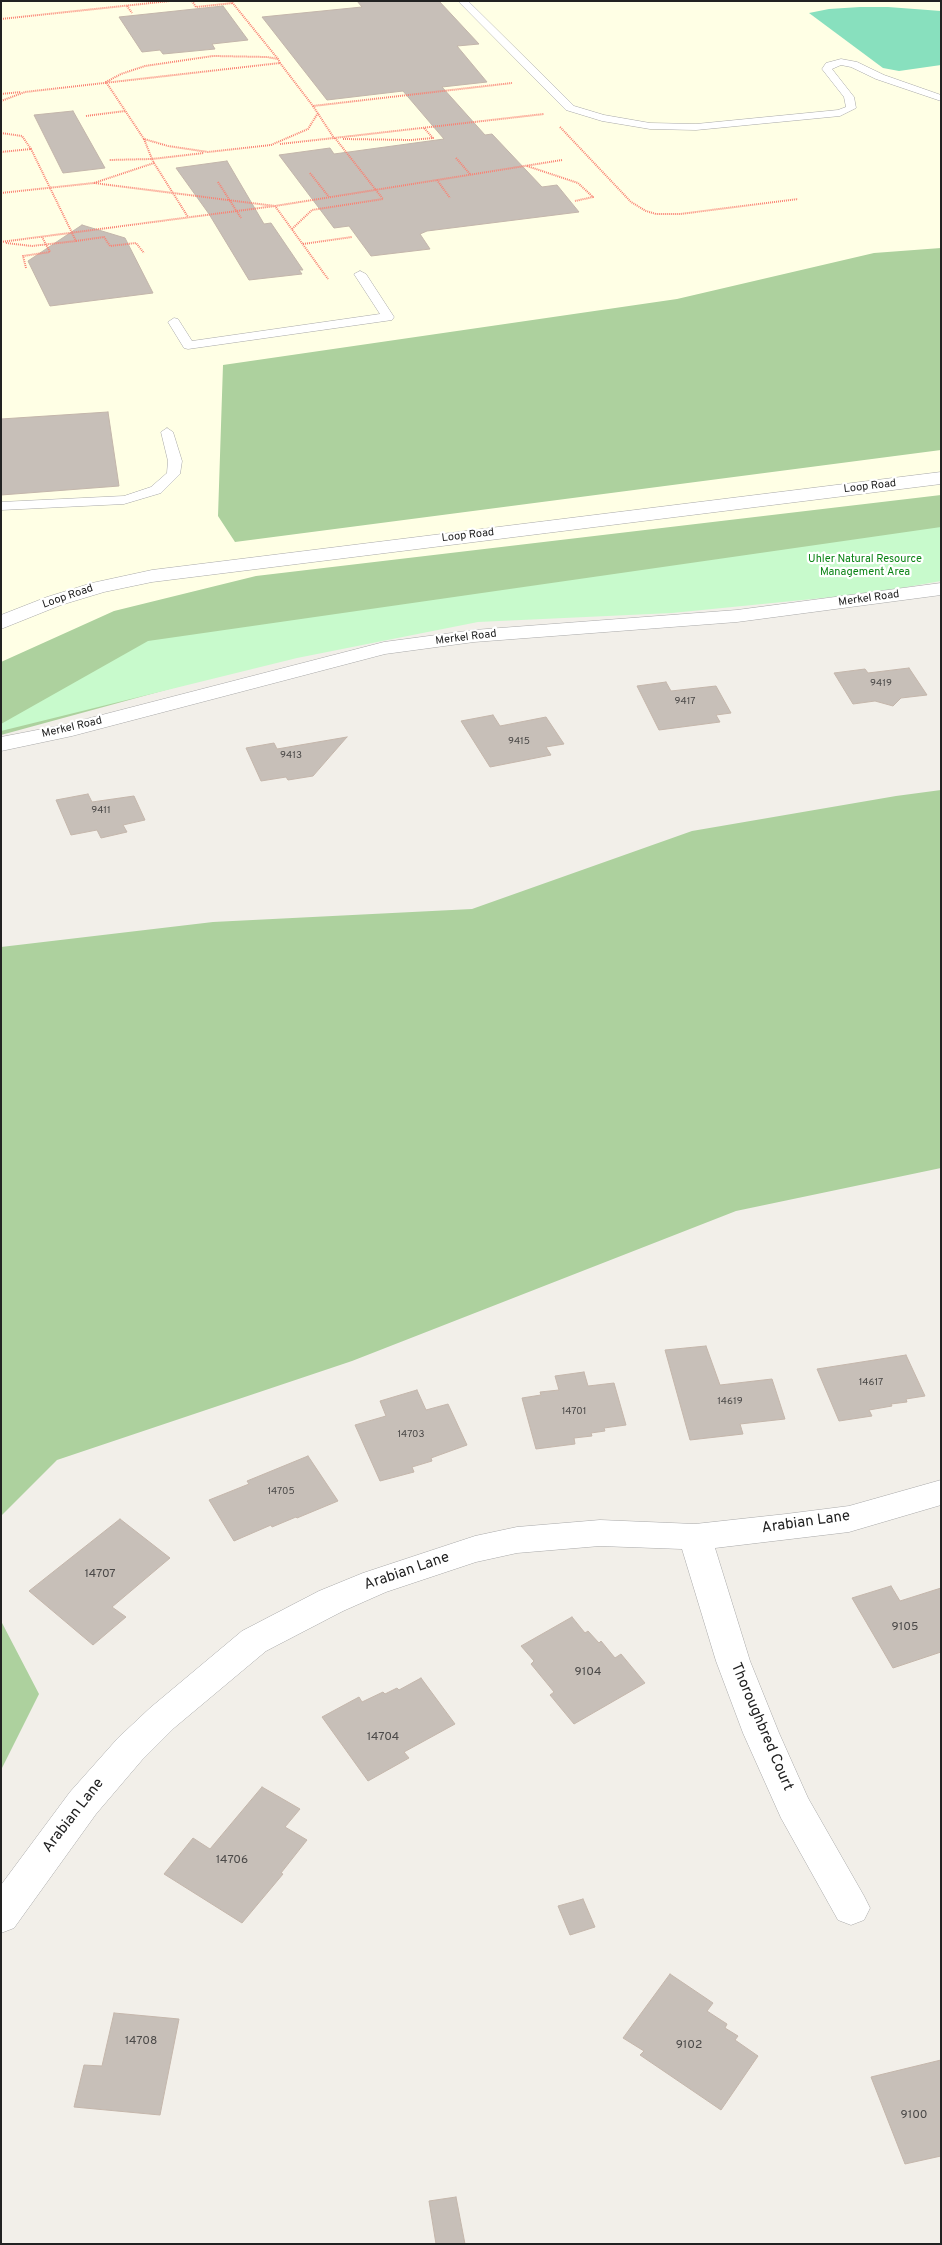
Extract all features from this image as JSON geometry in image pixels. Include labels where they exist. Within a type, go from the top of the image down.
[{"type":"street","name":"Loop Road","points":[[1,623],[54,600],[98,587],[152,576],[941,478]]},
{"type":"street","name":"Merkel Road","points":[[1,744],[64,731],[384,648],[474,636],[737,616],[941,589]]},
{"type":"street","name":"Arabian Lane","points":[[1,1916],[83,1803],[130,1749],[162,1718],[254,1641],[284,1624],[375,1582],[475,1549],[517,1540],[600,1534],[695,1536],[849,1519],[941,1492]]},
{"type":"street","name":"Thoroughbred Court","points":[[695,1536],[733,1661],[761,1733],[794,1807],[851,1908]]},
{"type":"lane","points":[[462,1],[570,108],[602,118],[650,126],[678,127],[840,113],[851,108],[849,98],[826,68],[829,65],[840,62],[854,64],[880,77],[941,98]]},
{"type":"lane","points":[[174,322],[188,345],[388,317],[360,274]]},
{"type":"lane","points":[[1,506],[124,500],[156,490],[173,474],[175,461],[167,432]]},
{"type":"path","points":[[1,18],[170,1]]},
{"type":"path","points":[[192,1],[196,7],[232,2],[278,59],[334,138],[383,199],[312,210],[292,229]]},
{"type":"path","points":[[128,6],[132,13]]},
{"type":"path","points":[[106,82],[131,70],[163,62],[226,56],[278,59]]},
{"type":"path","points":[[2,94],[280,63]]},
{"type":"path","points":[[106,82],[144,139],[152,160],[189,218]]},
{"type":"path","points":[[313,106],[516,82]]},
{"type":"path","points":[[1,101],[25,92]]},
{"type":"path","points":[[541,108],[631,202],[646,212],[680,214],[798,199]]},
{"type":"path","points":[[109,160],[128,158],[152,160],[577,110]]},
{"type":"path","points":[[86,116],[125,111]]},
{"type":"path","points":[[272,145],[308,129],[318,113]]},
{"type":"path","points":[[334,138],[411,140],[433,138],[423,128]]},
{"type":"path","points":[[1,133],[22,136],[32,149],[76,240]]},
{"type":"path","points":[[144,139],[168,146],[208,152]]},
{"type":"path","points":[[1,152],[32,149]]},
{"type":"path","points":[[456,158],[470,174]]},
{"type":"path","points":[[3,242],[275,206],[562,160]]},
{"type":"path","points":[[1,194],[94,183],[154,163]]},
{"type":"path","points":[[527,165],[578,183],[594,197],[575,201]]},
{"type":"path","points":[[310,173],[329,197]]},
{"type":"path","points":[[437,180],[450,198]]},
{"type":"path","points":[[218,182],[241,218]]},
{"type":"path","points":[[94,183],[275,206],[328,279]]},
{"type":"path","points":[[26,268],[23,256],[50,252],[42,237]]},
{"type":"path","points":[[3,242],[47,245],[104,237],[110,246],[136,243],[144,253]]},
{"type":"path","points":[[303,244],[352,238]]},
{"type":"shaded area","points":[[1,1],[941,1],[941,527],[148,641],[1,724]]},
{"type":"green space","points":[[860,7],[941,11],[941,65],[899,71],[883,68],[809,13],[829,9]]},
{"type":"green space","points":[[941,248],[941,450],[235,542],[218,516],[223,365],[677,299],[874,253]]},
{"type":"green space","points":[[941,495],[941,573],[480,618],[290,656],[1,735],[1,662],[114,611],[256,576]]},
{"type":"green space","name":"Uhler Natural Resource Management Area","points":[[941,527],[941,581],[873,593],[672,613],[478,622],[297,658],[1,731],[1,724],[148,641]]},
{"type":"green space","points":[[941,790],[941,1168],[736,1211],[352,1361],[57,1460],[1,1516],[1,947],[213,922],[472,909],[692,831]]},
{"type":"green space","points":[[1,1621],[39,1694],[1,1770]]},
{"type":"building","points":[[357,1],[439,1],[479,44],[457,46],[487,82],[442,87],[485,135],[492,134],[542,187],[557,185],[579,212],[427,231],[420,234],[430,249],[371,256],[349,226],[334,228],[279,155],[330,148],[334,154],[444,139],[403,91],[327,100],[262,17],[362,7]]},
{"type":"building","points":[[223,6],[248,40],[212,44],[215,49],[163,54],[160,50],[142,52],[119,17]]},
{"type":"building","points":[[73,111],[105,168],[63,173],[34,115]]},
{"type":"building","points":[[227,161],[264,224],[271,223],[303,270],[299,270],[302,274],[249,280],[209,214],[176,168]]},
{"type":"building","points":[[82,225],[125,238],[153,293],[50,306],[28,261]]},
{"type":"building","points":[[108,412],[119,486],[1,495],[1,419]]},
{"type":"building","points":[[909,668],[927,695],[901,698],[893,706],[875,701],[853,704],[834,673],[865,669],[868,673]]},
{"type":"building","points":[[666,682],[671,691],[716,686],[731,713],[716,715],[720,722],[659,730],[637,686]]},
{"type":"building","points":[[493,715],[500,726],[546,717],[564,744],[546,747],[551,755],[490,767],[461,721]]},
{"type":"building","points":[[347,737],[313,776],[288,780],[286,777],[261,781],[246,748],[274,743],[277,749]]},
{"type":"building","points":[[88,794],[92,802],[134,796],[145,820],[123,825],[127,832],[101,838],[97,830],[71,835],[56,800]]},
{"type":"building","points":[[706,1346],[720,1385],[772,1379],[785,1419],[740,1424],[743,1434],[690,1440],[665,1350]]},
{"type":"building","points":[[906,1355],[925,1396],[906,1399],[907,1402],[891,1404],[892,1406],[869,1410],[872,1416],[839,1421],[817,1369]]},
{"type":"building","points":[[584,1372],[588,1386],[614,1383],[626,1425],[604,1428],[605,1431],[591,1433],[592,1436],[574,1438],[575,1444],[536,1449],[522,1398],[541,1395],[540,1392],[559,1390],[555,1376]]},
{"type":"building","points":[[417,1390],[426,1410],[448,1404],[467,1445],[431,1458],[432,1461],[412,1467],[414,1472],[380,1481],[355,1425],[386,1416],[380,1401]]},
{"type":"building","points":[[308,1456],[338,1501],[272,1527],[271,1525],[234,1541],[209,1500],[249,1484],[247,1481]]},
{"type":"building","points":[[120,1519],[170,1558],[112,1607],[126,1617],[93,1645],[29,1591]]},
{"type":"building","points":[[891,1586],[900,1601],[941,1588],[941,1652],[893,1668],[852,1598]]},
{"type":"building","points":[[572,1617],[585,1633],[588,1631],[599,1643],[601,1641],[615,1658],[621,1654],[645,1683],[574,1724],[550,1695],[554,1692],[531,1664],[534,1661],[521,1646]]},
{"type":"building","points":[[421,1678],[455,1724],[404,1752],[409,1758],[368,1781],[322,1717],[359,1697],[362,1702],[383,1692],[385,1694],[397,1688],[399,1690]]},
{"type":"building","points":[[262,1787],[300,1809],[285,1827],[307,1840],[281,1873],[283,1874],[242,1923],[164,1874],[193,1838],[210,1849]]},
{"type":"building","points":[[583,1899],[595,1927],[570,1935],[558,1906]]},
{"type":"building","points":[[670,1974],[713,2003],[707,2011],[727,2024],[725,2028],[738,2036],[735,2040],[758,2056],[721,2110],[640,2055],[644,2051],[623,2038]]},
{"type":"building","points":[[114,2013],[179,2019],[160,2115],[74,2107],[84,2065],[102,2066]]},
{"type":"building","points":[[941,2060],[941,2156],[905,2164],[871,2077]]},
{"type":"building","points":[[456,2197],[465,2244],[436,2244],[429,2201]]}]
